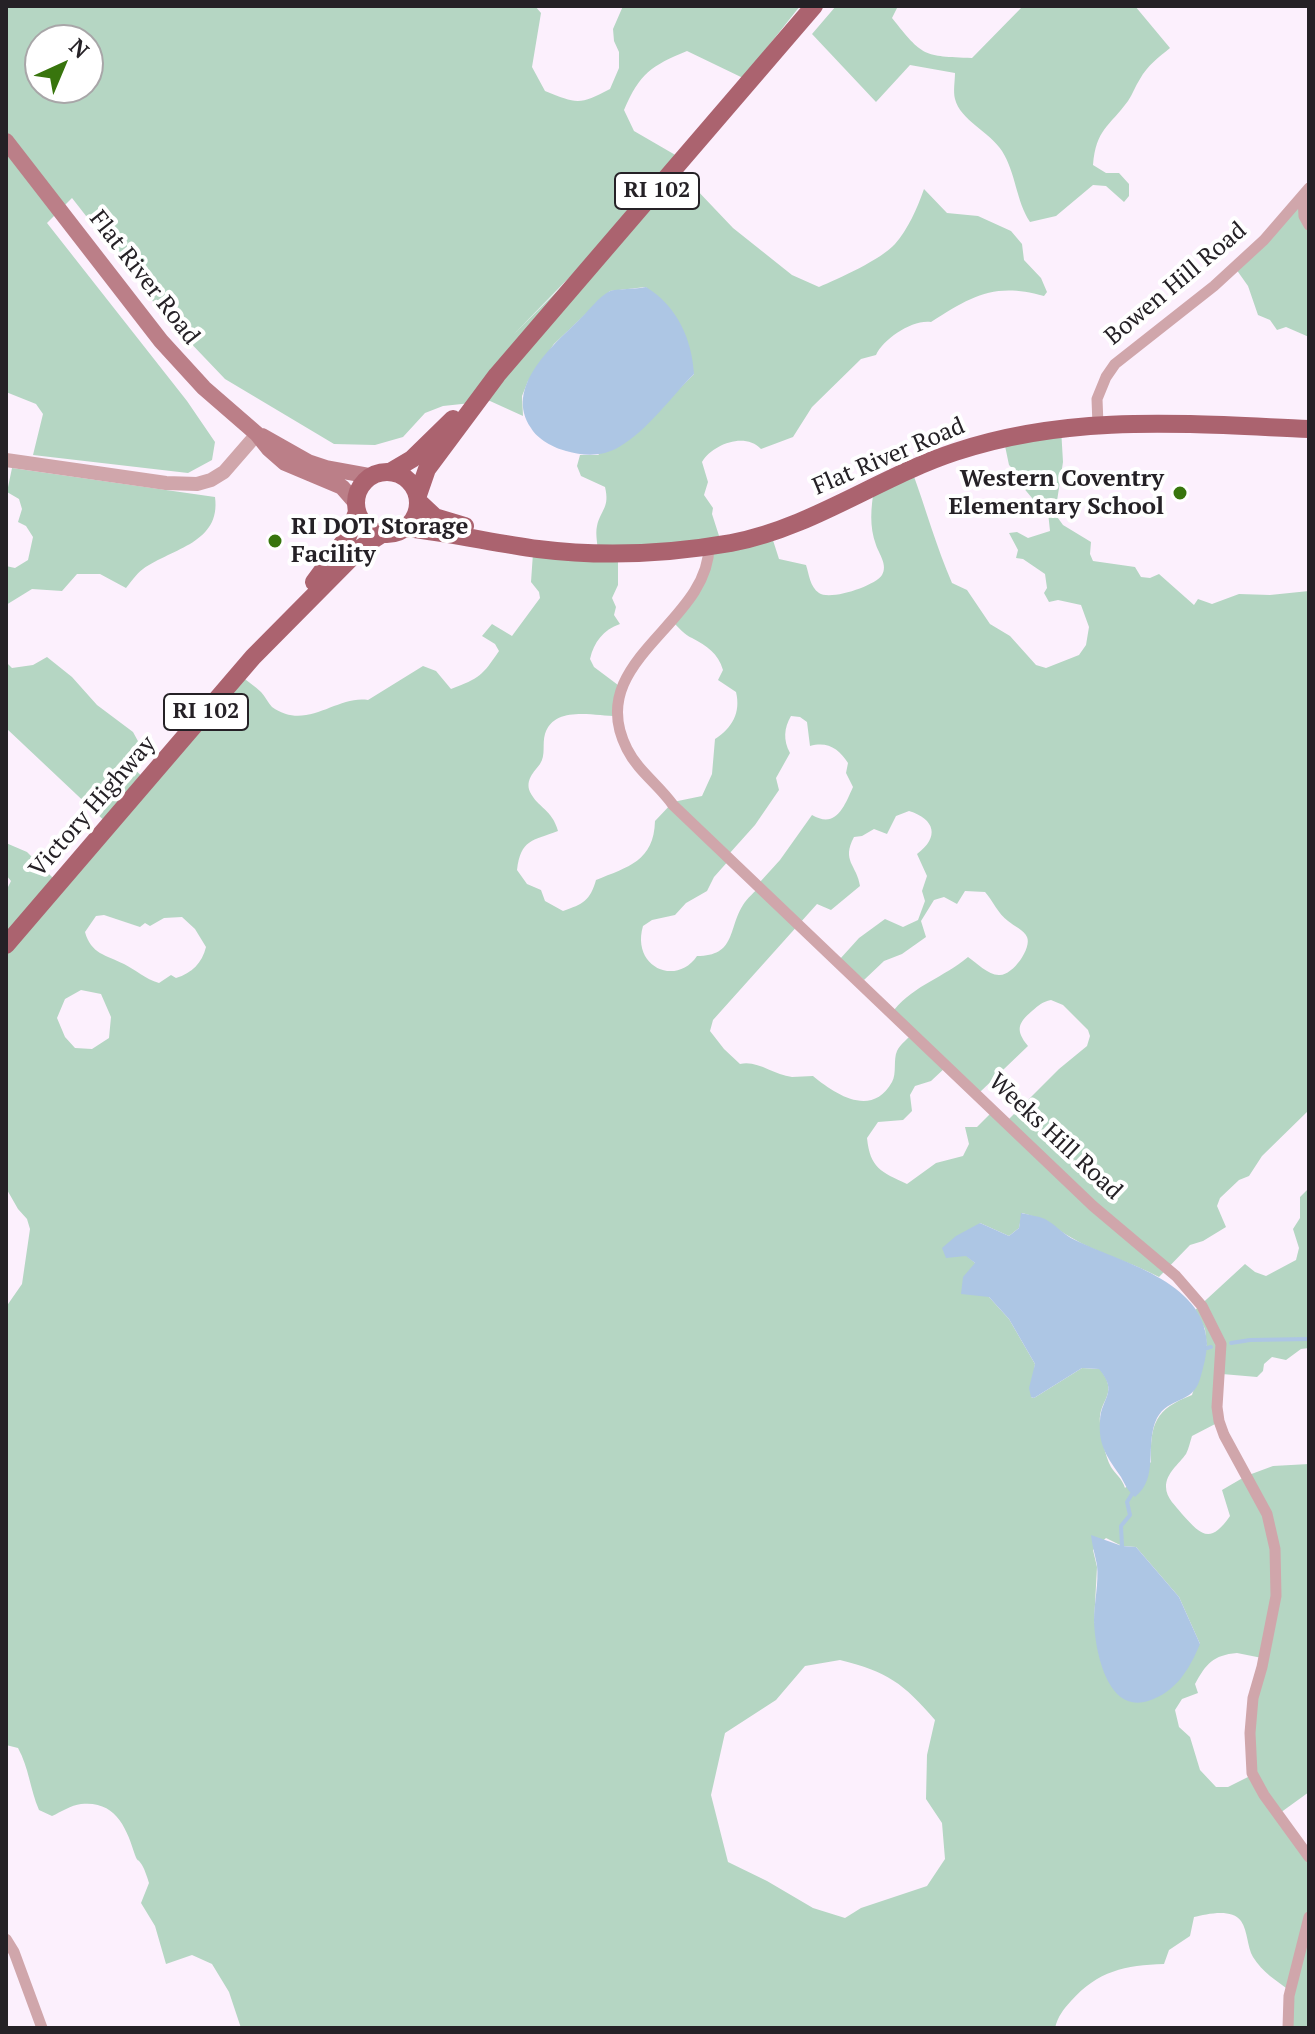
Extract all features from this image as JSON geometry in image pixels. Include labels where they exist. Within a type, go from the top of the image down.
[{"type":"main road","name":"RI 102","points":[[418,499],[427,469],[497,375],[814,6]]},
{"type":"main road","name":"Flat River Road","points":[[6,141],[171,353],[224,408],[257,434],[326,468],[370,476]]},
{"type":"main road","name":"RI 102","points":[[390,472],[412,459],[497,375]]},
{"type":"main road","name":"Flat River Road","points":[[406,528],[540,549],[643,554],[749,538],[792,524],[919,466],[988,441],[1061,427],[1202,424],[1309,429]]},
{"type":"main road","name":"Flat River Road","points":[[257,434],[285,463],[342,487],[357,508]]},
{"type":"main road","points":[[390,472],[408,479],[418,499],[416,516],[406,528],[382,534],[371,530],[363,522],[357,508],[357,493],[370,476],[390,472]]},
{"type":"main road","name":"Flat River Road","points":[[418,499],[435,517],[540,549]]},
{"type":"main road","name":"Victory Highway","points":[[6,945],[279,629],[348,536],[357,508]]},
{"type":"main road","name":"Victory Highway","points":[[279,629],[362,547],[382,534]]},
{"type":"street","points":[[1306,193],[1304,216],[1309,225]]},
{"type":"street","name":"Bowen Hill Road","points":[[1098,425],[1097,399],[1115,364],[1214,286],[1264,240],[1306,193]]},
{"type":"street","points":[[6,460],[166,483],[197,484],[224,472],[257,434]]},
{"type":"street","name":"Weeks Hill Road","points":[[709,546],[701,582],[693,595],[646,648],[625,680],[620,693],[617,722],[627,750],[673,805],[1093,1206],[1176,1276],[1202,1306],[1221,1344],[1219,1421],[1267,1514],[1275,1549],[1276,1596],[1253,1698],[1250,1733],[1252,1773],[1264,1795],[1309,1857]]},
{"type":"street","points":[[1288,2028],[1289,1996],[1309,1917]]},
{"type":"street","points":[[6,1939],[14,1952],[42,2028]]},
{"type":"green space","points":[[6,6],[535,6],[541,13],[532,67],[545,91],[578,101],[610,89],[619,68],[619,52],[613,29],[623,6],[800,6],[743,78],[687,51],[664,61],[641,79],[624,110],[634,131],[684,160],[514,334],[676,173],[694,187],[733,228],[792,275],[819,287],[889,250],[908,225],[924,189],[947,213],[978,216],[1011,231],[1022,244],[1024,260],[1041,278],[1047,292],[1044,296],[1011,290],[984,294],[931,322],[899,331],[876,355],[861,359],[812,407],[793,437],[761,449],[747,441],[738,441],[714,450],[702,462],[708,482],[704,495],[713,508],[721,542],[771,534],[779,559],[806,565],[812,584],[819,593],[842,594],[862,588],[878,579],[884,571],[872,524],[874,489],[912,471],[952,583],[967,590],[990,624],[1010,636],[1036,665],[1046,668],[1079,655],[1086,645],[1089,627],[1081,605],[1058,600],[1049,602],[1044,593],[1047,588],[1045,574],[1023,559],[1016,558],[1018,550],[1009,533],[1017,532],[1028,538],[1050,531],[1048,512],[1022,486],[1021,477],[1009,465],[1004,441],[1061,428],[1063,462],[1055,514],[1063,525],[1091,542],[1093,561],[1135,567],[1141,577],[1150,578],[1159,574],[1194,605],[1198,599],[1212,604],[1239,594],[1309,591],[1309,1110],[1262,1156],[1249,1176],[1239,1180],[1220,1198],[1217,1206],[1226,1227],[1190,1245],[1159,1277],[1093,1249],[1044,1221],[1022,1213],[1019,1228],[1009,1236],[980,1223],[967,1256],[975,1263],[989,1297],[1009,1319],[1035,1364],[1031,1397],[1082,1368],[1100,1369],[1108,1385],[1100,1415],[1102,1439],[1109,1462],[1125,1488],[1151,1462],[1152,1437],[1157,1420],[1170,1406],[1192,1395],[1207,1347],[1205,1329],[1195,1310],[1245,1264],[1266,1276],[1296,1260],[1299,1248],[1293,1229],[1300,1218],[1300,1197],[1309,1188],[1309,1348],[1301,1349],[1286,1360],[1272,1357],[1257,1377],[1222,1374],[1219,1422],[1192,1436],[1186,1454],[1170,1473],[1166,1491],[1200,1532],[1211,1534],[1230,1516],[1222,1490],[1246,1476],[1273,1466],[1309,1464],[1309,1792],[1280,1813],[1309,1855],[1309,2028],[1290,2028],[1290,1991],[1257,1962],[1241,1921],[1232,1914],[1219,1913],[1194,1917],[1190,1936],[1169,1950],[1164,1964],[1125,1968],[1091,1983],[1066,2007],[1055,2028],[241,2028],[229,1992],[212,1964],[192,1955],[166,1964],[155,1926],[141,1903],[149,1883],[118,1818],[93,1804],[70,1807],[52,1816],[39,1810],[18,1748],[6,1745],[6,1307],[22,1284],[30,1229],[27,1219],[6,1188],[6,891],[11,881],[6,875],[6,843],[27,852],[59,884],[111,827],[6,728],[6,662],[12,668],[33,665],[47,657],[72,677],[97,705],[133,732],[139,743],[139,752],[130,765],[148,782],[241,676],[261,692],[272,707],[297,716],[344,702],[368,700],[423,666],[436,671],[451,689],[461,685],[480,675],[499,651],[495,644],[482,636],[492,624],[512,636],[540,598],[531,582],[533,553],[598,554],[596,529],[606,504],[605,487],[581,476],[577,466],[580,455],[598,455],[694,374],[646,287],[610,291],[554,344],[528,381],[522,396],[523,416],[490,401],[443,406],[425,413],[403,437],[375,445],[334,444],[225,379],[162,313],[72,198],[47,223],[187,401],[215,442],[212,460],[188,473],[33,455],[43,414],[36,404],[6,392]],"holes":[[[618,556],[710,556],[672,621],[715,655],[723,670],[718,680],[736,692],[736,713],[726,730],[715,739],[712,774],[702,796],[673,802],[655,821],[650,845],[637,861],[596,880],[585,901],[563,911],[545,901],[541,890],[527,884],[517,870],[521,852],[529,843],[558,831],[552,818],[533,797],[529,784],[542,761],[545,734],[557,719],[576,714],[617,716],[622,688],[594,667],[590,659],[600,637],[620,624],[614,615],[616,607],[612,598],[618,585]],[[791,716],[807,722],[810,746],[828,745],[845,758],[848,763],[846,773],[853,787],[846,802],[833,818],[820,819],[812,815],[745,902],[725,946],[710,955],[697,956],[678,970],[658,968],[649,962],[643,952],[643,926],[652,920],[675,915],[686,903],[707,891],[714,877],[730,859],[729,854],[755,825],[779,790],[776,778],[790,753],[785,734]],[[909,811],[918,814],[931,829],[929,841],[917,854],[927,876],[922,891],[925,901],[918,920],[903,927],[885,919],[859,938],[840,959],[864,980],[884,961],[902,954],[926,937],[921,921],[934,900],[944,897],[957,904],[965,891],[985,892],[1004,918],[1026,935],[1027,948],[1020,960],[1010,971],[1000,975],[983,969],[968,957],[902,1001],[894,1010],[914,1032],[897,1051],[892,1082],[884,1093],[874,1099],[864,1101],[843,1096],[813,1076],[792,1077],[753,1064],[740,1064],[710,1031],[713,1020],[817,904],[831,910],[860,886],[849,858],[854,837],[874,829],[887,834],[896,816]],[[104,915],[140,927],[145,923],[150,926],[164,918],[182,917],[195,929],[206,947],[199,963],[191,970],[176,978],[171,975],[159,983],[100,953],[91,945],[85,932],[96,916]],[[81,990],[101,994],[111,1017],[109,1038],[92,1049],[75,1048],[65,1037],[57,1018],[65,999]],[[1051,1000],[1063,1005],[1088,1030],[1087,1046],[1008,1120],[994,1110],[977,1127],[965,1127],[969,1144],[963,1156],[936,1163],[907,1184],[878,1168],[871,1156],[867,1138],[878,1122],[903,1120],[912,1111],[910,1095],[915,1086],[931,1081],[947,1066],[980,1092],[1028,1046],[1021,1035],[1021,1023],[1039,1005]],[[1106,1538],[1122,1546],[1136,1547],[1179,1597],[1200,1644],[1094,1623],[1097,1567],[1093,1550]],[[1229,1654],[1262,1658],[1252,1722],[1254,1774],[1228,1787],[1216,1787],[1200,1770],[1190,1737],[1179,1727],[1175,1710],[1182,1699],[1198,1693],[1195,1684],[1207,1666],[1216,1658]],[[840,1660],[871,1669],[894,1681],[935,1720],[927,1755],[926,1799],[942,1823],[945,1859],[927,1886],[861,1908],[845,1918],[813,1908],[728,1862],[711,1795],[725,1733],[776,1700],[805,1666]]]},
{"type":"green space","points":[[836,6],[898,6],[892,18],[925,52],[972,58],[1023,6],[1135,6],[1170,48],[1146,70],[1128,101],[1104,129],[1097,143],[1093,165],[1106,173],[1119,173],[1129,184],[1129,196],[1124,202],[1106,186],[1093,185],[1056,216],[1030,222],[1002,151],[958,106],[954,96],[955,73],[910,65],[876,102],[812,34]]},
{"type":"green space","points":[[1300,202],[1309,215],[1309,337],[1286,327],[1277,330],[1270,320],[1258,315],[1248,286],[1236,269]]},
{"type":"green space","points":[[12,468],[215,497],[215,512],[203,534],[143,569],[126,588],[100,574],[77,574],[62,591],[32,589],[6,605],[6,566],[15,568],[28,560],[33,537],[26,526],[18,522],[22,509],[19,499],[7,492]]},
{"type":"water","points":[[646,287],[666,304],[681,324],[690,348],[694,374],[640,431],[613,450],[593,455],[579,454],[561,450],[537,436],[524,413],[523,398],[534,369],[555,343],[606,293]]},
{"type":"water","points":[[1021,1213],[1045,1219],[1075,1240],[1156,1276],[1191,1303],[1202,1321],[1207,1343],[1206,1357],[1197,1387],[1167,1407],[1157,1418],[1153,1428],[1150,1470],[1143,1489],[1135,1497],[1102,1445],[1100,1421],[1108,1384],[1099,1369],[1082,1368],[1031,1397],[1029,1388],[1035,1364],[1009,1319],[989,1297],[961,1294],[963,1277],[975,1263],[966,1256],[946,1258],[942,1248],[956,1236],[980,1223],[1009,1236],[1019,1228]]},
{"type":"water","points":[[1091,1535],[1122,1546],[1136,1547],[1179,1597],[1200,1644],[1174,1686],[1148,1701],[1134,1702],[1122,1698],[1106,1677],[1097,1648],[1094,1621],[1097,1565]]},
{"type":"waterway","points":[[1231,1343],[1309,1339]]},
{"type":"waterway","points":[[1207,1348],[1211,1347]]},
{"type":"waterway","points":[[1122,1546],[1121,1526],[1130,1515],[1127,1502],[1132,1494]]},
{"type":"place","name":"Western Coventry Elementary School","points":[[1180,493]]},
{"type":"place","name":"RI DOT Storage Facility","points":[[275,541]]}]
